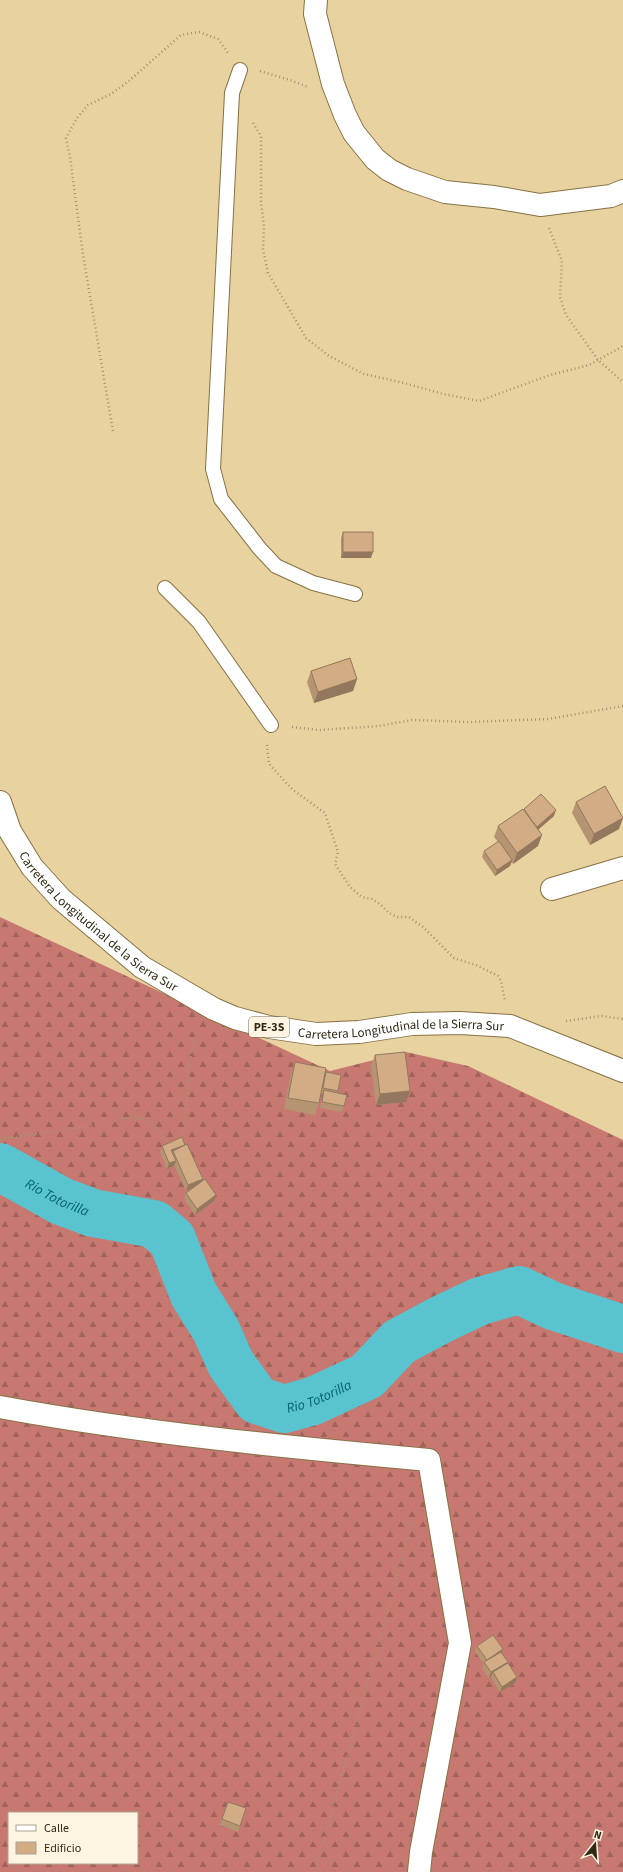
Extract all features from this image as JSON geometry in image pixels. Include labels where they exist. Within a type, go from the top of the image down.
[{"type":"main road","points":[[316,0],[315,14],[333,84],[354,133],[375,159],[389,170],[408,180],[445,192],[494,197],[540,205],[611,196],[623,191]]},
{"type":"main road","name":"Carretera Longitudinal de la Sierra Sur","points":[[0,802],[10,831],[28,861],[61,899],[142,967],[214,1009],[235,1018],[269,1027],[316,1034],[359,1032],[412,1024],[460,1023],[510,1026],[539,1039],[623,1071]]},
{"type":"main road","points":[[552,889],[623,868]]},
{"type":"main road","points":[[0,1407],[244,1443],[429,1460],[460,1643],[420,1852],[419,1872]]},
{"type":"lane","points":[[240,70],[232,93],[213,470],[221,499],[260,549],[276,566],[313,583],[355,594]]},
{"type":"lane","points":[[165,588],[199,622],[271,725]]},
{"type":"path","points":[[113,430],[83,254],[66,138],[77,118],[88,105],[111,94],[129,81],[181,35],[199,32],[218,39],[240,70],[260,71],[290,80],[311,89]]},
{"type":"path","points":[[232,93],[261,136],[261,202],[264,226],[263,249],[268,273],[306,338],[329,356],[364,374],[443,394],[480,401],[550,375],[589,366],[623,346]]},
{"type":"path","points":[[540,205],[562,261],[560,297],[566,315],[598,360],[623,382]]},
{"type":"path","points":[[510,1026],[502,981],[498,976],[476,965],[454,958],[423,927],[408,917],[397,917],[372,899],[362,897],[350,887],[335,864],[338,852],[325,813],[294,790],[268,764],[266,738],[271,725],[319,730],[379,726],[412,720],[469,722],[548,719],[623,706]]},
{"type":"path","points":[[539,1039],[568,1020],[601,1016],[623,1019]]},
{"type":"path","points":[[0,1139],[110,1123],[125,1118],[140,1116],[150,1122],[166,1141],[171,1144],[178,1143],[183,1133],[192,1052],[196,1038],[202,1032],[216,1028],[235,1018]]},
{"type":"path","points":[[316,1872],[414,1514]]},
{"type":"green space","points":[[0,917],[330,1071],[406,1052],[468,1066],[623,1140],[623,1872],[0,1872]]},
{"type":"building","points":[[343,532],[373,532],[373,552],[343,552]]},
{"type":"building","points":[[350,658],[357,679],[318,692],[311,671]]},
{"type":"building","points":[[605,786],[623,818],[594,834],[576,802]]},
{"type":"building","points":[[541,794],[556,810],[537,827],[524,809]]},
{"type":"building","points":[[523,809],[542,835],[517,853],[498,826]]},
{"type":"building","points":[[499,841],[512,860],[497,870],[484,851]]},
{"type":"building","points":[[405,1052],[410,1091],[380,1094],[375,1055]]},
{"type":"building","points":[[295,1062],[326,1068],[319,1103],[288,1098]]},
{"type":"building","points":[[326,1072],[341,1075],[338,1091],[323,1088]]},
{"type":"building","points":[[324,1090],[347,1095],[344,1106],[322,1102]]},
{"type":"building","points":[[182,1137],[185,1145],[171,1150],[176,1161],[169,1163],[162,1146]]},
{"type":"building","points":[[187,1144],[203,1179],[188,1185],[173,1151]]},
{"type":"building","points":[[205,1179],[216,1195],[197,1209],[186,1193]]},
{"type":"building","points":[[493,1635],[503,1649],[487,1660],[477,1646]]},
{"type":"building","points":[[501,1652],[508,1662],[491,1672],[484,1662]]},
{"type":"building","points":[[508,1663],[517,1677],[502,1687],[493,1672]]},
{"type":"building","points":[[228,1802],[246,1808],[240,1826],[222,1819]]},
{"type":"waterway","name":"Rio Totorilla","points":[[0,1167],[61,1201],[93,1213],[154,1224],[172,1239],[194,1295],[216,1330],[231,1364],[257,1400],[284,1409],[313,1401],[367,1376],[399,1342],[442,1319],[480,1301],[519,1290],[553,1306],[623,1329]]}]
